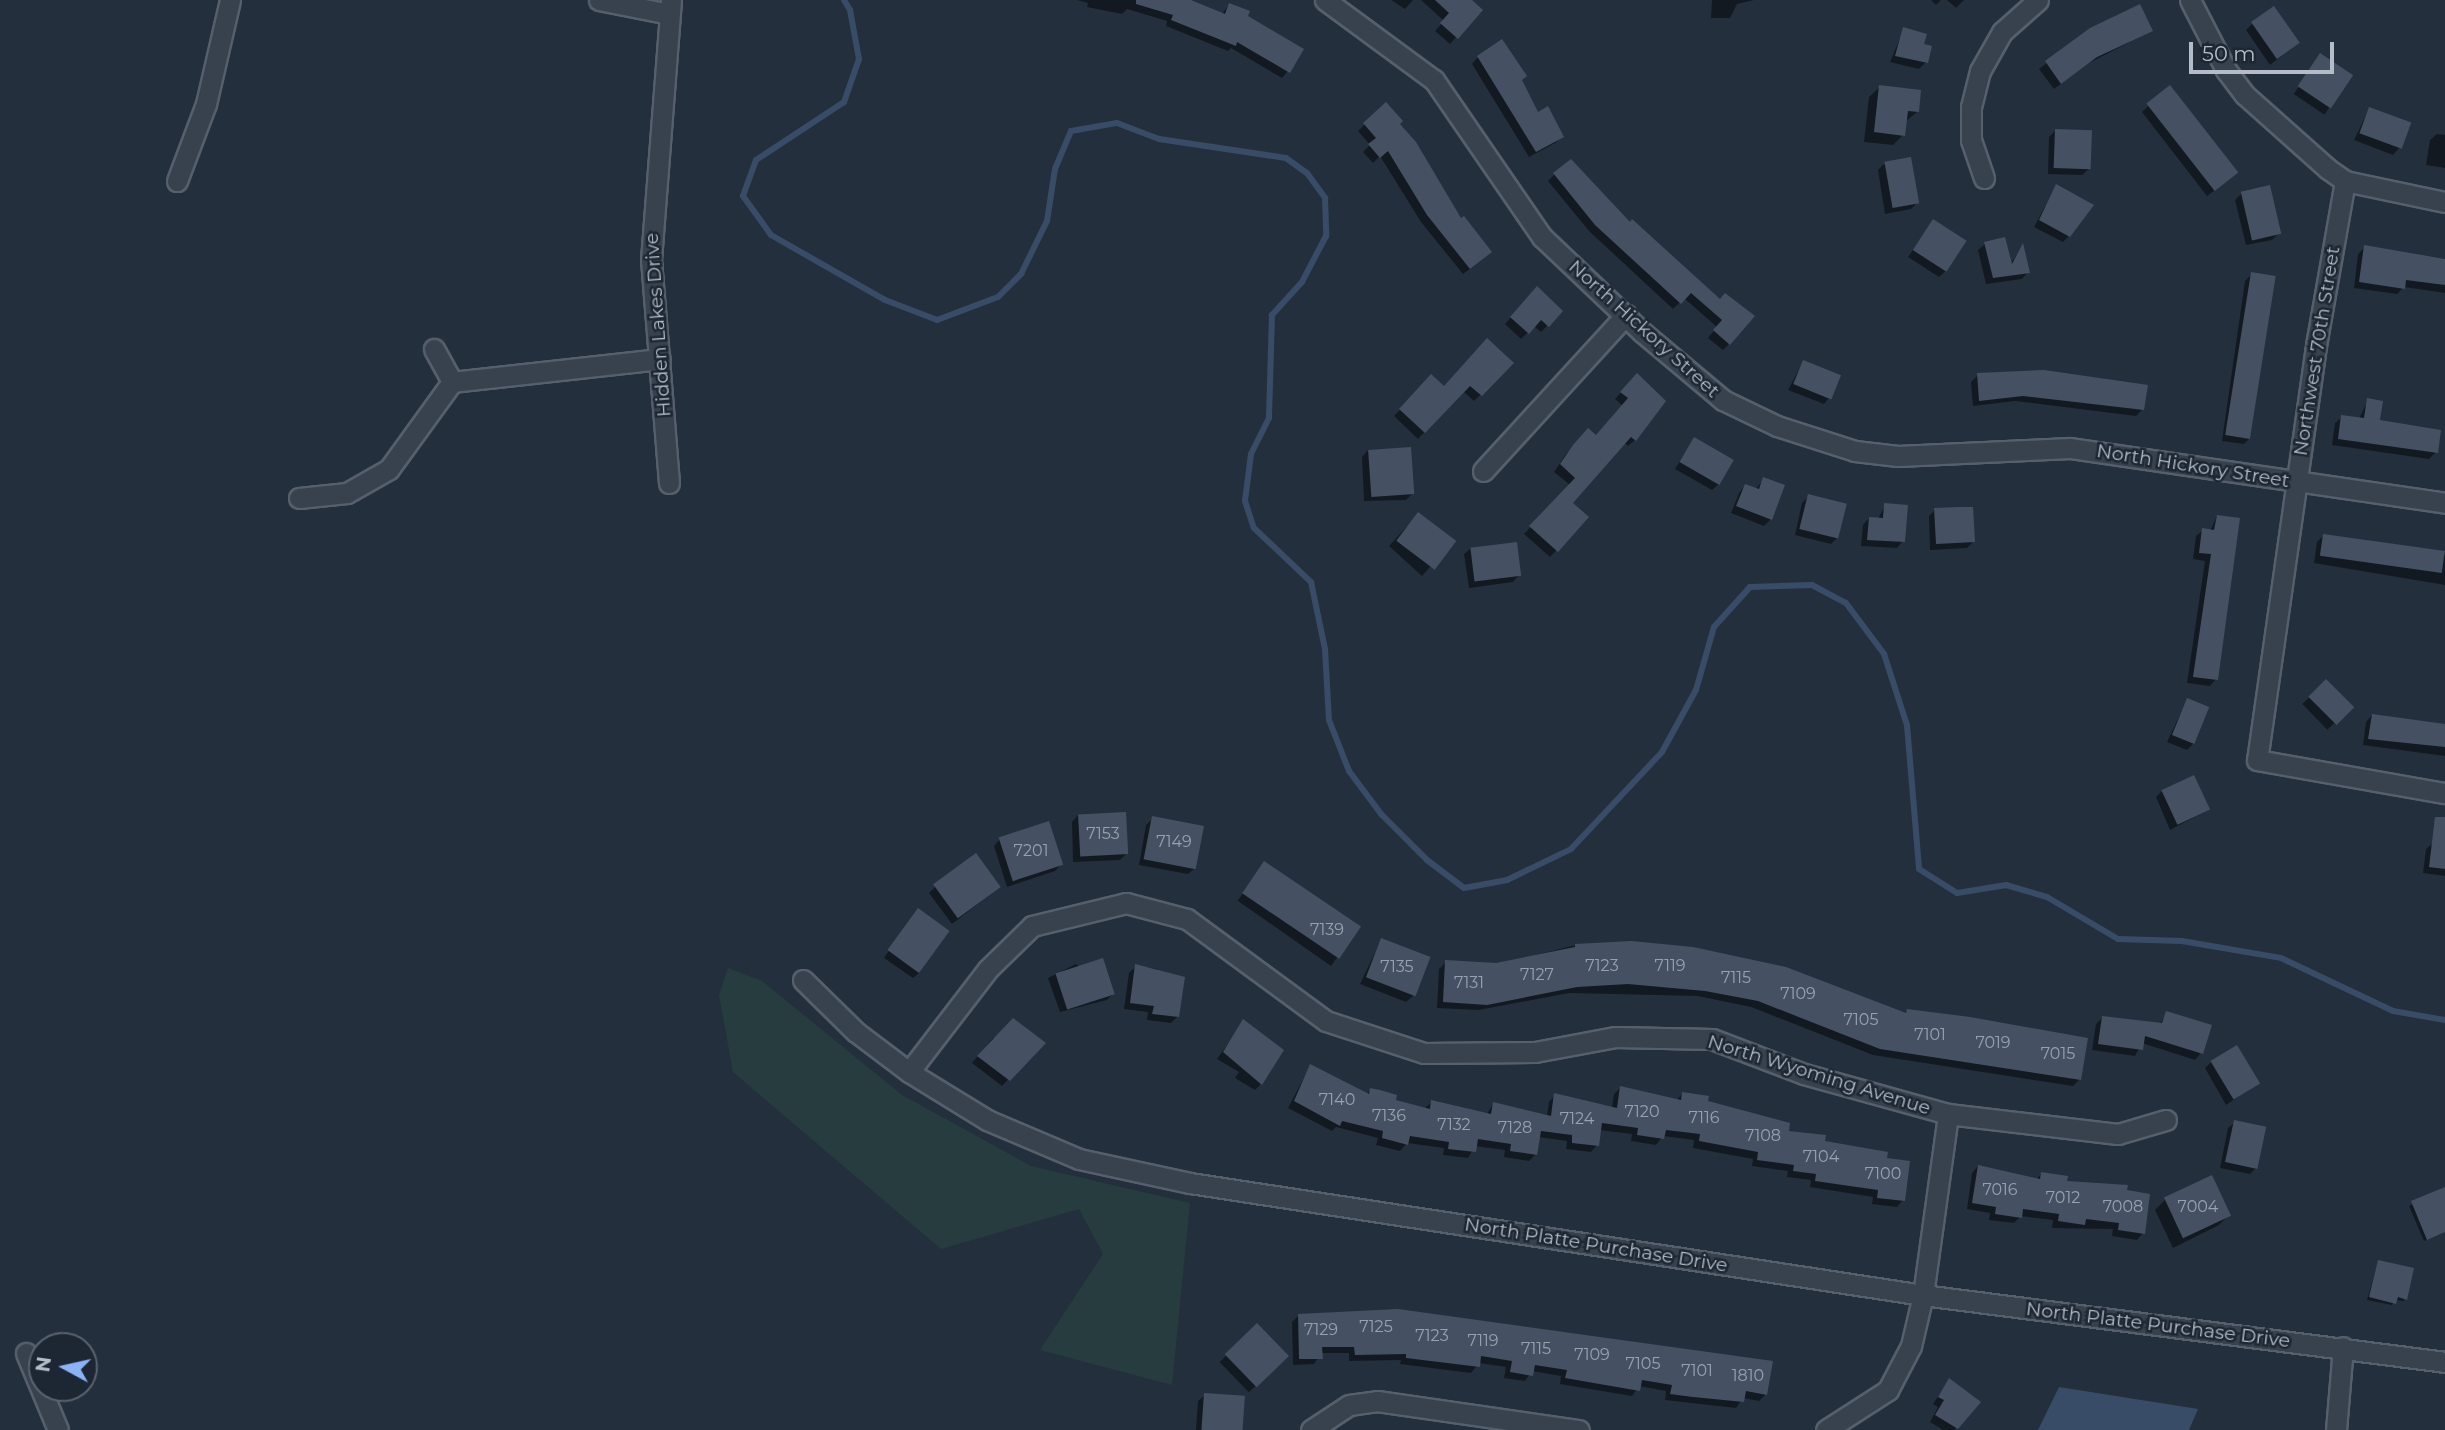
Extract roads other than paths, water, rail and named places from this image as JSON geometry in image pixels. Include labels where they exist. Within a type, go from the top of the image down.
[{"type":"street","points":[[177,181],[206,104],[230,0]]},
{"type":"street","points":[[599,0],[670,7]]},
{"type":"street","name":"North Hickory Street","points":[[1325,0],[1434,80],[1542,237],[1723,400],[1815,441],[1898,456],[2070,448],[2445,503]]},
{"type":"street","points":[[1984,178],[1971,140],[1971,107],[1980,71],[2002,32],[2038,0]]},
{"type":"street","points":[[2190,0],[2226,70],[2245,95],[2282,131],[2345,181],[2445,202]]},
{"type":"street","name":"Hidden Lakes Drive","points":[[669,483],[652,213],[670,7]]},
{"type":"street","name":"Northwest 70th Street","points":[[2345,181],[2297,482],[2257,760],[2445,793]]},
{"type":"street","points":[[1483,471],[1626,315]]},
{"type":"street","points":[[435,349],[452,382]]},
{"type":"street","points":[[299,498],[347,493],[389,469],[452,382],[660,359]]},
{"type":"street","name":"North Wyoming Avenue","points":[[909,1072],[988,969],[1032,926],[1126,903],[1187,919],[1326,1021],[1424,1053],[1535,1052],[1615,1037],[1712,1040],[1804,1074],[1948,1114],[2118,1134],[2166,1119]]},
{"type":"street","name":"North Platte Purchase Drive","points":[[803,980],[856,1032],[909,1072],[986,1120],[1091,1162],[1190,1183],[1923,1295],[2445,1362]]},
{"type":"street","points":[[1826,1430],[1888,1390],[1911,1346],[1923,1295],[1948,1114]]},
{"type":"street","points":[[2336,1430],[2343,1347]]},
{"type":"street","points":[[26,1353],[58,1430]]},
{"type":"street","points":[[1311,1430],[1349,1405],[1377,1401],[1579,1430]]},
{"type":"water","points":[[2059,1387],[2198,1409],[2189,1430],[2038,1430]]},
{"type":"waterway","points":[[844,0],[850,10],[859,59],[844,102],[756,160],[743,196],[771,235],[885,300],[937,320],[998,297],[1021,274],[1047,221],[1055,169],[1071,131],[1117,123],[1159,139],[1286,158],[1307,173],[1325,198],[1326,236],[1302,282],[1272,315],[1269,418],[1251,454],[1245,501],[1254,528],[1311,582],[1325,649],[1329,720],[1349,771],[1381,814],[1427,860],[1464,888],[1507,880],[1571,849],[1662,752],[1696,690],[1714,627],[1750,587],[1812,585],[1846,603],[1884,654],[1907,725],[1919,869],[1957,893],[2006,885],[2047,897],[2118,939],[2182,941],[2281,958],[2393,1011],[2445,1020]]}]
